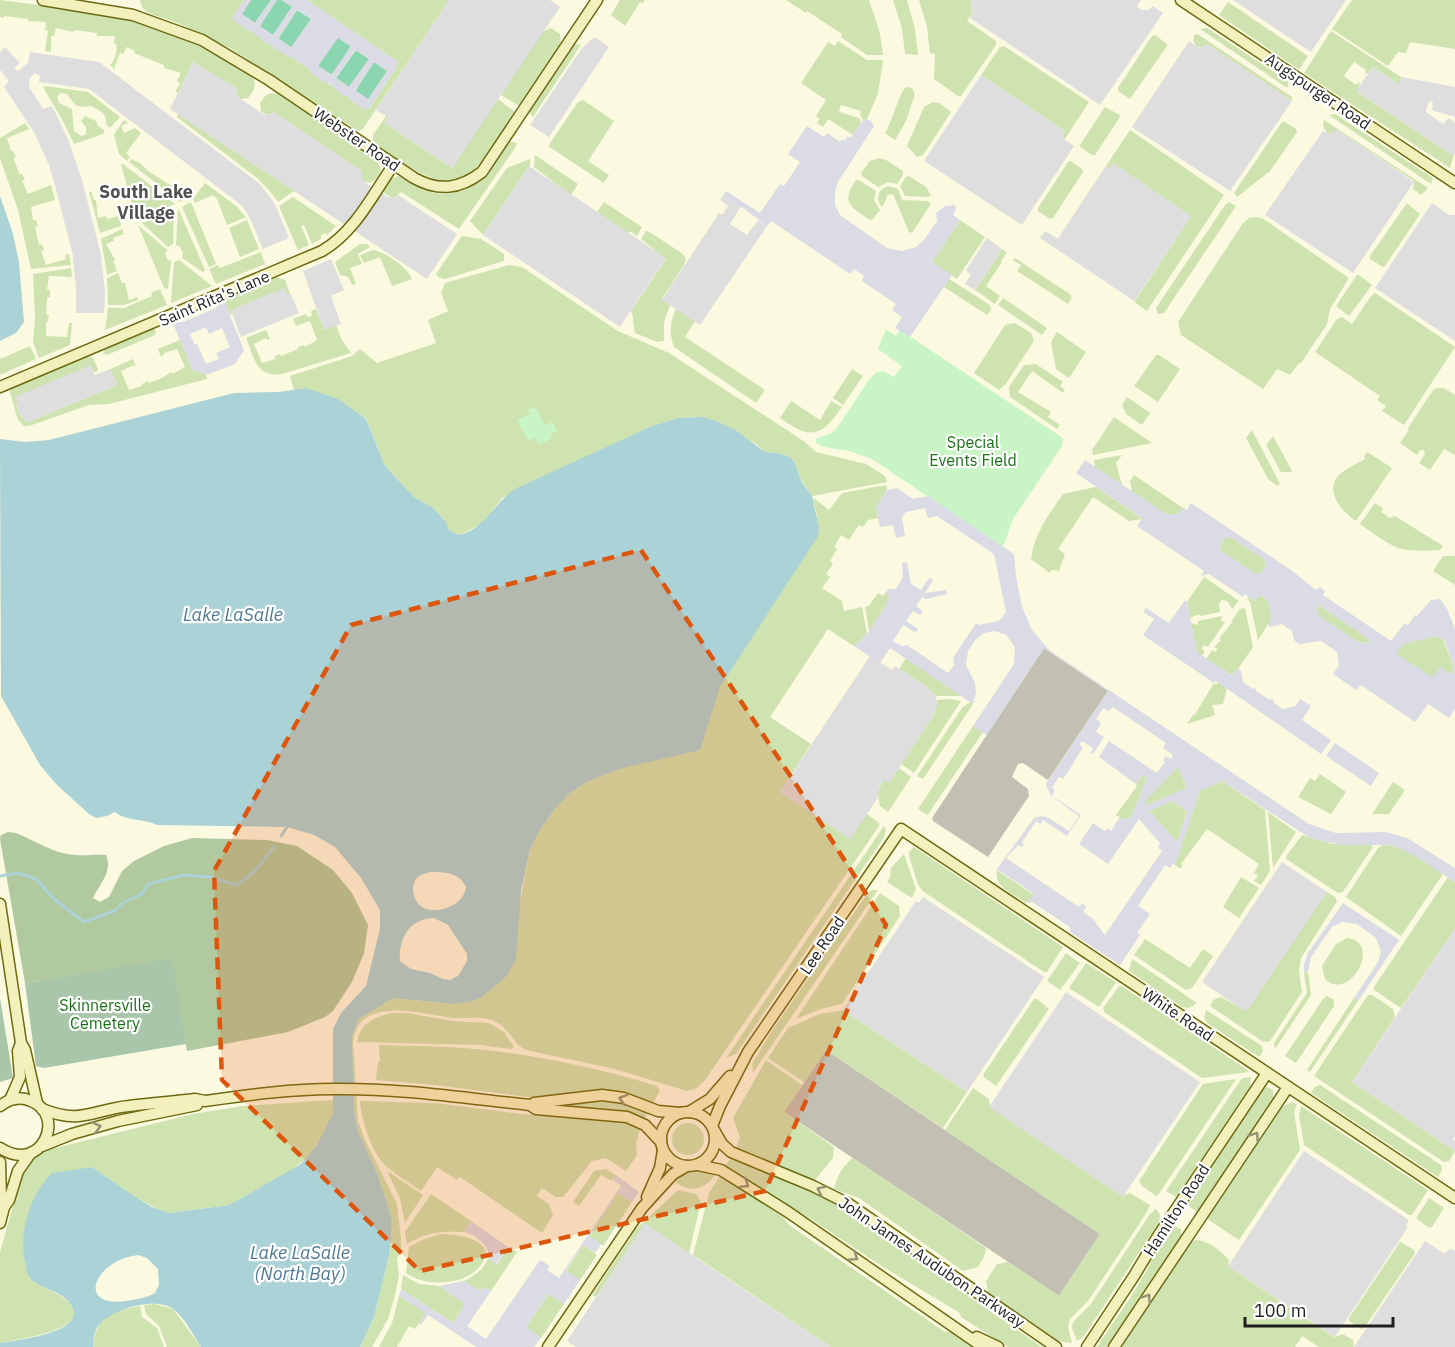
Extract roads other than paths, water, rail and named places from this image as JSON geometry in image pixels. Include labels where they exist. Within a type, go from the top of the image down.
[{"type":"street","name":"Webster Road","points":[[43,0],[133,15],[202,40],[269,80],[422,182],[436,187],[452,187],[472,179],[488,164],[597,0]]},
{"type":"street","name":"Augspurger Road","points":[[1181,0],[1455,183]]},
{"type":"street","name":"Saint Rita's Lane","points":[[0,387],[322,251],[336,243],[348,231],[394,164]]},
{"type":"street","name":"Lee Road","points":[[685,1112],[710,1099],[742,1062],[901,828]]},
{"type":"street","name":"White Road","points":[[901,828],[1455,1198]]},
{"type":"street","points":[[0,904],[21,1043],[26,1050],[39,1106],[49,1125],[42,1146]]},
{"type":"street","points":[[5,1103],[20,1077],[18,1050],[21,1043]]},
{"type":"street","name":"Lee Road","points":[[713,1128],[720,1106],[742,1062]]},
{"type":"street","name":"Hamilton Road","points":[[1087,1347],[1174,1211],[1267,1073]]},
{"type":"street","name":"Hamilton Road","points":[[1114,1347],[1288,1087]]},
{"type":"street","points":[[5,1103],[22,1098],[62,1116],[78,1117],[130,1106],[195,1099],[206,1101],[309,1089],[379,1090],[433,1093],[530,1105],[584,1095],[602,1095],[624,1098],[658,1111],[685,1112],[703,1116],[713,1128],[715,1144],[712,1153],[706,1160],[668,1180],[642,1208],[548,1347]]},
{"type":"street","points":[[0,1223],[18,1171],[30,1154],[42,1146],[72,1134],[118,1121],[197,1106],[206,1101]]},
{"type":"street","points":[[530,1105],[536,1108],[627,1117],[645,1125],[673,1162],[721,1170],[750,1187],[983,1347]]},
{"type":"street","points":[[642,1208],[660,1167],[662,1133],[665,1124],[672,1117],[685,1112]]},
{"type":"street","name":"John James Audubon Parkway","points":[[713,1128],[722,1144],[731,1152],[813,1186],[849,1204],[1056,1347]]},
{"type":"street","points":[[0,1148],[16,1155],[30,1154]]},
{"type":"street","points":[[0,1162],[1,1198],[4,1207]]},
{"type":"street","points":[[952,1325],[998,1347]]},
{"type":"water","points":[[0,196],[13,234],[19,262],[24,322],[16,333],[0,341]]},
{"type":"water","name":"Lake LaSalle","points":[[306,388],[338,399],[366,419],[385,466],[414,497],[432,507],[446,522],[449,530],[459,535],[476,527],[517,488],[652,426],[678,418],[702,417],[737,431],[765,452],[790,457],[795,463],[802,483],[812,496],[819,528],[818,536],[720,687],[700,750],[619,769],[587,782],[570,793],[554,810],[530,849],[521,891],[516,959],[506,977],[482,997],[470,1002],[453,1004],[393,998],[359,1019],[352,1036],[354,1112],[358,1131],[378,1176],[391,1216],[389,1256],[374,1317],[360,1347],[201,1347],[185,1322],[173,1309],[165,1305],[145,1304],[123,1309],[105,1319],[96,1330],[93,1347],[0,1347],[0,1343],[36,1337],[63,1327],[71,1320],[74,1312],[68,1301],[32,1280],[28,1274],[23,1251],[25,1227],[32,1203],[37,1192],[52,1173],[92,1167],[152,1207],[169,1213],[229,1205],[301,1164],[317,1145],[333,1113],[333,1029],[341,1013],[366,986],[380,929],[380,910],[361,878],[335,847],[314,835],[287,827],[157,825],[125,817],[115,812],[96,818],[56,784],[40,765],[1,696],[0,439],[25,442],[49,440],[234,393],[279,392]],"holes":[[[430,872],[446,873],[459,878],[466,887],[460,900],[440,910],[428,910],[418,904],[413,891],[414,882],[420,876]],[[434,918],[448,925],[467,954],[467,961],[458,976],[450,980],[411,969],[400,961],[401,945],[407,931],[426,919]],[[138,1255],[147,1258],[158,1269],[159,1285],[155,1293],[133,1300],[114,1302],[102,1299],[96,1292],[96,1284],[110,1266],[122,1259]]]},
{"type":"waterway","points":[[281,836],[287,827]]},
{"type":"waterway","points":[[0,876],[18,873],[36,879],[53,898],[84,922],[114,911],[124,902],[142,894],[148,884],[184,875],[211,877],[236,885],[253,873],[274,847]]},
{"type":"district","name":"South Lake Village","points":[[146,201]]},
{"type":"park label","name":"Special Events Field","points":[[973,451]]},
{"type":"park label","name":"Skinnersville Cemetery","points":[[105,1014]]},
{"type":"water label","name":"Lake LaSalle (North Bay)","points":[[300,1262]]}]
